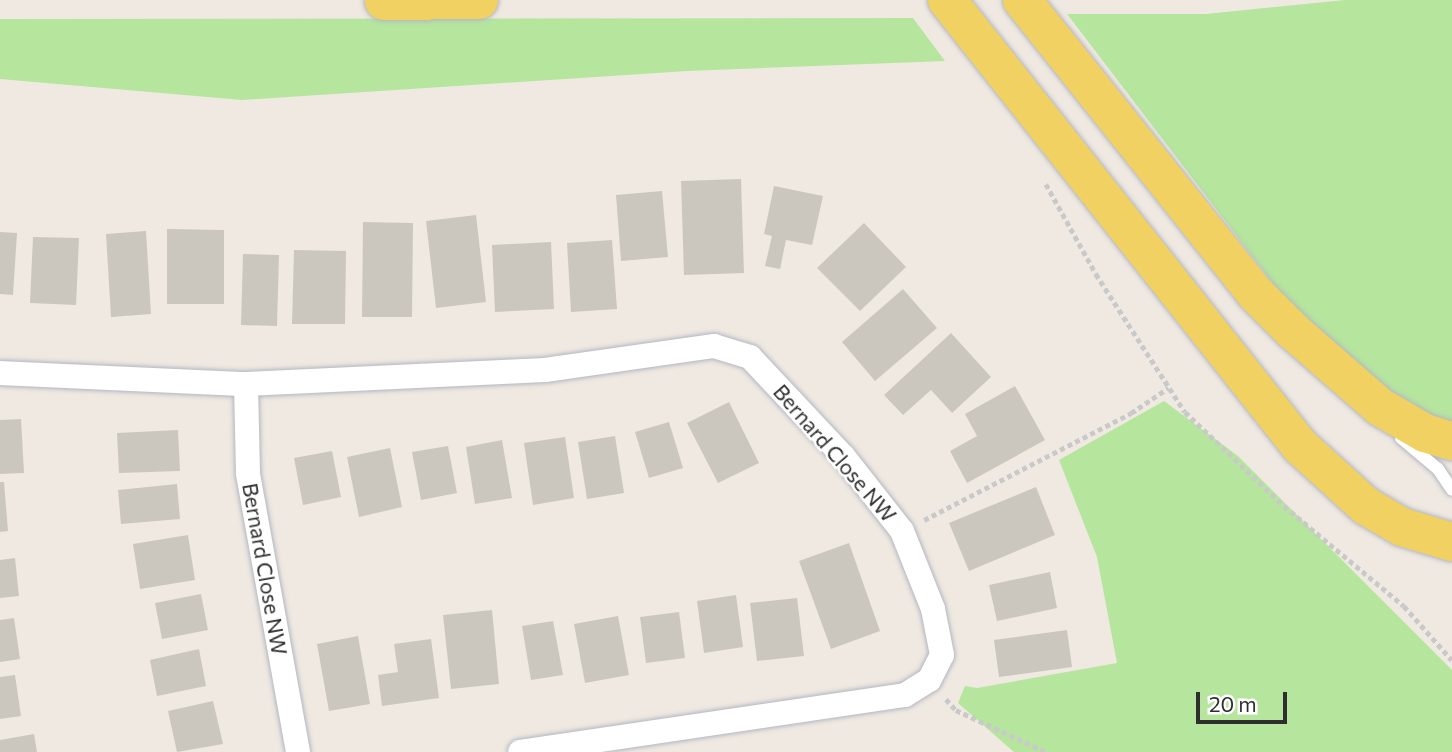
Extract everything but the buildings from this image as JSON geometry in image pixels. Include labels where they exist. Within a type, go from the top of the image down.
[{"type":"main road","points":[[381,0],[479,0]]},
{"type":"main road","points":[[947,0],[1300,446],[1366,506],[1402,527],[1452,542]]},
{"type":"main road","points":[[1022,0],[1256,293],[1332,369],[1380,407],[1425,433],[1452,442]]},
{"type":"street","name":"Bernard Close NW","points":[[0,373],[246,384],[545,370],[714,346],[750,357],[843,456],[902,531],[933,609],[942,655],[929,680]]},
{"type":"street","name":"Bernard Close NW","points":[[246,384],[247,473],[298,752]]},
{"type":"street","points":[[520,752],[905,695],[929,680]]},
{"type":"lane","points":[[1380,407],[1403,440],[1438,469],[1452,490]]},
{"type":"path","points":[[1041,176],[1185,412],[1284,506],[1404,606],[1452,660]]},
{"type":"path","points":[[902,531],[1131,413],[1168,388]]},
{"type":"path","points":[[929,680],[956,710],[1046,752]]},
{"type":"green space","points":[[1345,0],[1452,0],[1452,427],[1385,393],[1281,294],[1067,14],[1206,14]]},
{"type":"green space","points":[[913,18],[945,61],[687,71],[242,100],[0,79],[0,19]]},
{"type":"green space","points":[[1164,401],[1238,456],[1452,670],[1452,752],[1014,752],[958,703],[965,686],[977,688],[1117,663],[1097,557],[1059,460]]}]
